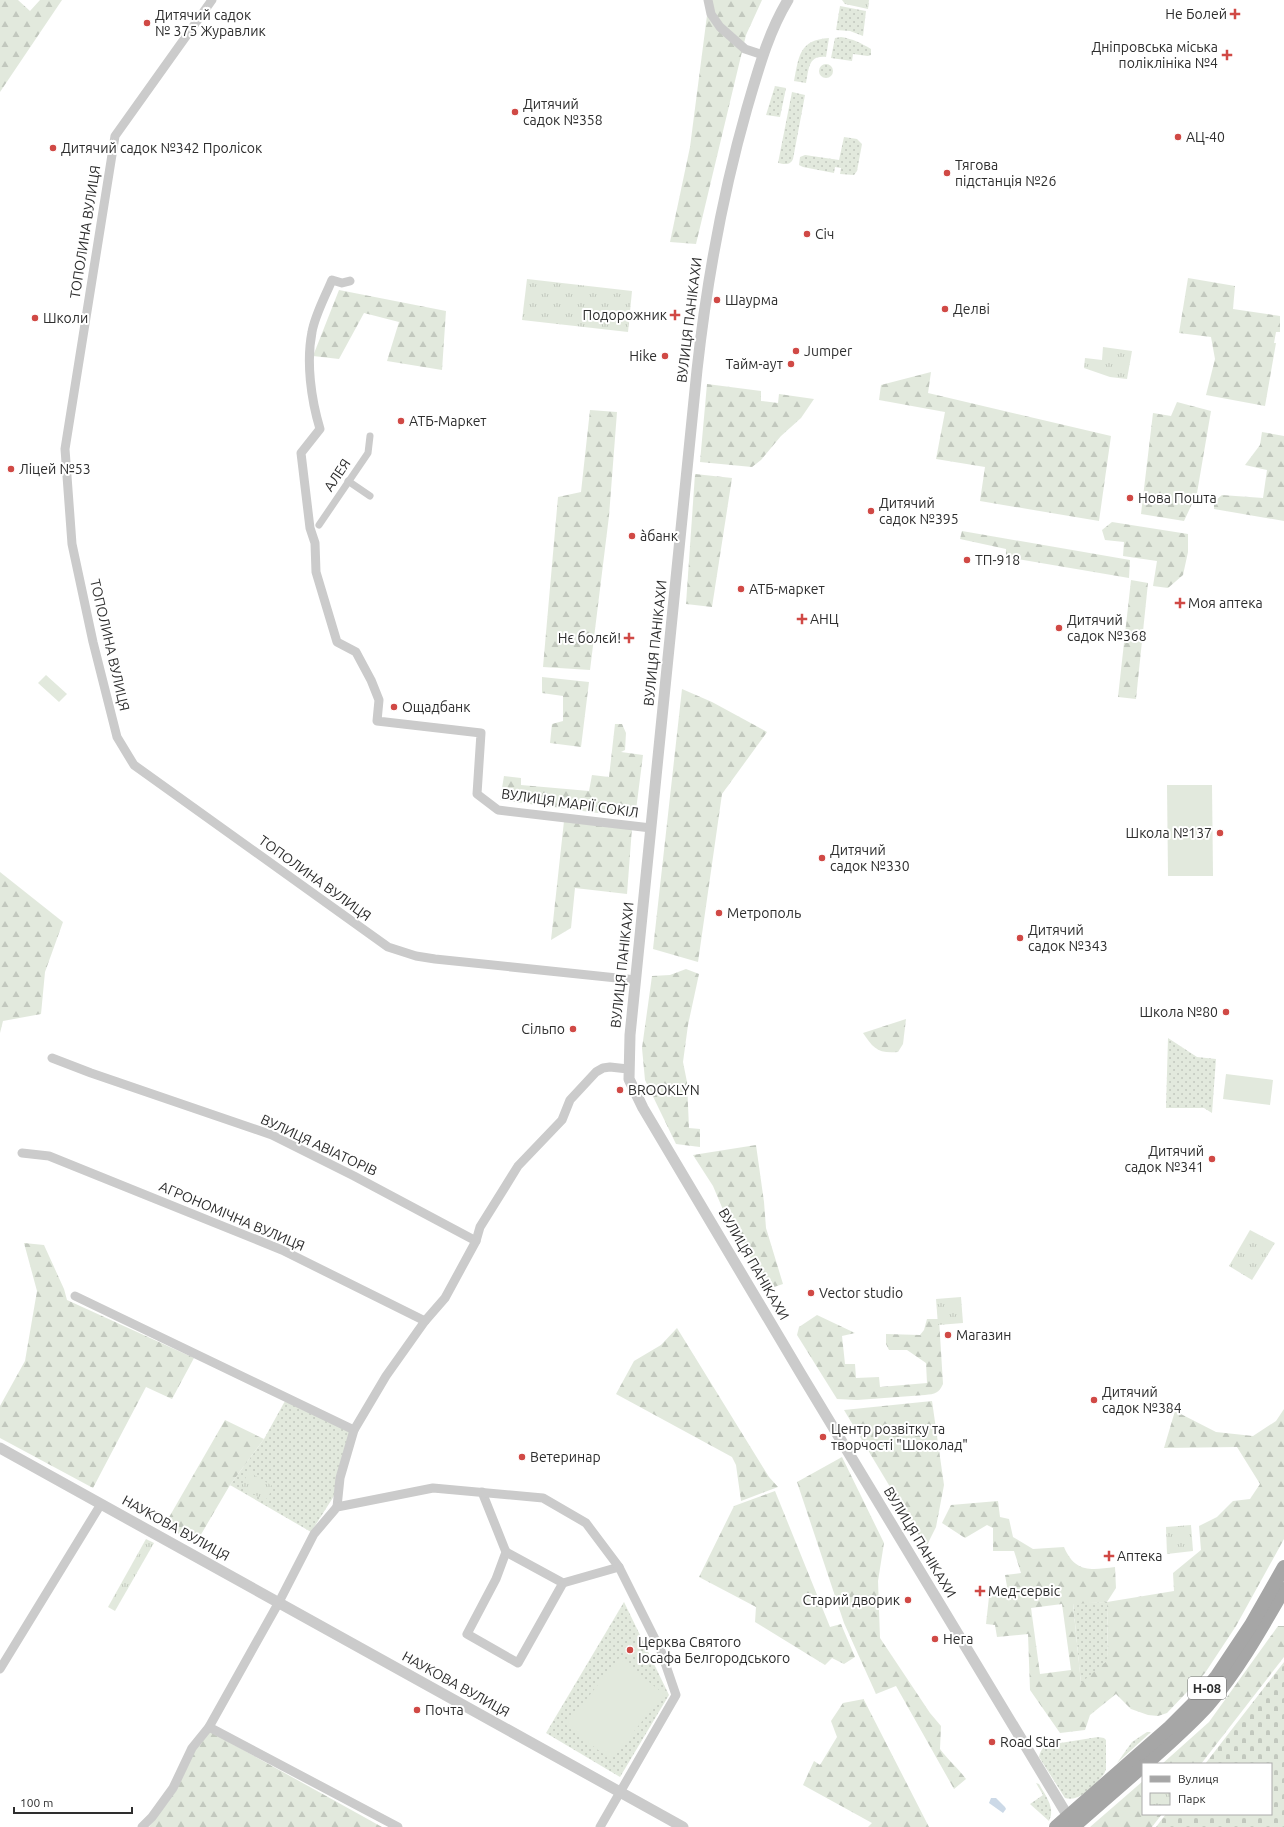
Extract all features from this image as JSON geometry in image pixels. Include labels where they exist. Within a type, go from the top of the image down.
[{"type":"main road","name":"Н-08","points":[[1147,1763],[1208,1705],[1225,1683],[1256,1628],[1284,1568]]},
{"type":"main road","name":"Н-08","points":[[1072,1823],[1185,1713],[1256,1628],[1284,1589]]},
{"type":"main road","name":"Н-08","points":[[1056,1827],[1072,1823],[1142,1767]]},
{"type":"street","name":"ТОПОЛИНА ВУЛИЦЯ","points":[[212,0],[115,136],[65,448],[72,544],[93,642],[117,737],[134,765],[388,947],[416,956],[435,959],[636,980]]},
{"type":"street","points":[[708,0],[711,14],[720,27],[745,49],[763,55]]},
{"type":"street","name":"ВУЛИЦЯ ПАНІКАХИ","points":[[788,0],[773,26],[731,164],[718,220],[708,281],[698,363],[630,1035],[628,1069],[633,1090],[671,1155],[1072,1823]]},
{"type":"street","name":"ВУЛИЦЯ МАРІЇ СОКІЛ","points":[[350,281],[342,283],[332,280],[312,331],[310,357],[315,410],[320,429],[301,453],[310,528],[315,543],[316,572],[337,642],[356,652],[371,680],[379,700],[377,721],[481,733],[477,794],[498,810],[651,828]]},
{"type":"street","name":"АЛЕЯ","points":[[319,525],[368,453],[370,436]]},
{"type":"street","points":[[348,481],[370,496]]},
{"type":"street","name":"ВУЛИЦЯ АВІАТОРІВ","points":[[52,1058],[91,1073],[272,1135],[354,1176],[476,1241]]},
{"type":"street","points":[[142,1827],[152,1817],[173,1788],[192,1748],[208,1727],[314,1534],[337,1507],[340,1478],[354,1430],[379,1386],[425,1321],[444,1298],[476,1241],[480,1227],[518,1166],[562,1120],[567,1106],[575,1094],[603,1068],[610,1067],[628,1069]]},
{"type":"street","name":"АГРОНОМІЧНА ВУЛИЦЯ","points":[[22,1153],[49,1156],[282,1250],[425,1321]]},
{"type":"street","points":[[74,1296],[354,1430]]},
{"type":"street","name":"НАУКОВА ВУЛИЦЯ","points":[[0,1448],[683,1827]]},
{"type":"street","points":[[337,1507],[433,1488],[543,1498],[586,1523],[619,1567],[661,1651],[676,1695],[600,1827]]},
{"type":"street","points":[[482,1492],[506,1552],[563,1583],[619,1567]]},
{"type":"street","name":"НАУКОВА ВУЛИЦЯ","points":[[0,1668],[101,1504]]},
{"type":"street","points":[[506,1552],[496,1579],[467,1634],[518,1663],[563,1583]]},
{"type":"street","points":[[208,1727],[393,1826]]},
{"type":"green space","points":[[0,0],[18,0],[30,11],[40,0],[62,0],[0,92]]},
{"type":"green space","points":[[709,0],[762,0],[746,35],[696,244],[670,242],[690,147]]},
{"type":"green space","points":[[842,0],[869,0],[868,9],[845,4]]},
{"type":"green space","points":[[840,6],[866,11],[863,36],[850,31],[836,30]]},
{"type":"green space","points":[[841,37],[857,42],[871,49],[871,55],[853,54],[852,61],[831,58],[835,38]]},
{"type":"green space","points":[[829,38],[826,57],[816,58],[810,64],[806,83],[794,81],[799,57],[806,46],[819,39]]},
{"type":"green space","points":[[826,64],[831,66],[833,71],[831,76],[826,78],[821,76],[819,71],[821,66]]},
{"type":"green space","points":[[775,86],[786,88],[780,117],[766,115]]},
{"type":"green space","points":[[792,92],[805,95],[793,159],[789,164],[782,164],[778,163]]},
{"type":"green space","points":[[844,137],[857,139],[862,144],[857,171],[854,175],[840,174],[841,168],[835,167],[834,173],[799,165],[800,157],[805,155],[839,160]]},
{"type":"green space","points":[[1188,278],[1235,286],[1233,309],[1280,316],[1280,332],[1276,332],[1274,343],[1276,343],[1265,406],[1206,395],[1215,359],[1211,337],[1179,333]]},
{"type":"green space","points":[[527,279],[632,291],[628,332],[522,320]]},
{"type":"green space","points":[[339,290],[446,311],[442,370],[387,361],[399,322],[364,313],[339,359],[313,356]]},
{"type":"green space","points":[[1103,347],[1132,351],[1127,379],[1110,377],[1084,368],[1085,358],[1102,360]]},
{"type":"green space","points":[[931,372],[928,393],[1111,436],[1099,521],[980,501],[985,467],[936,459],[945,412],[879,400],[881,385]]},
{"type":"green space","points":[[707,384],[761,391],[761,401],[778,403],[779,394],[814,399],[801,418],[781,436],[761,460],[752,467],[700,462]]},
{"type":"green space","points":[[1177,402],[1211,411],[1197,493],[1184,521],[1141,514],[1153,413],[1171,416]]},
{"type":"green space","points":[[590,410],[617,412],[609,516],[590,670],[543,667],[558,497],[581,492]]},
{"type":"green space","points":[[1262,432],[1284,436],[1284,521],[1214,509],[1214,502],[1222,495],[1263,498],[1267,470],[1245,465],[1260,445]]},
{"type":"green space","points":[[695,474],[732,478],[712,607],[686,604]]},
{"type":"green space","points":[[1112,522],[1188,534],[1188,552],[1183,575],[1168,588],[1153,586],[1157,561],[1123,556],[1124,542],[1105,540],[1102,530]]},
{"type":"green space","points":[[962,531],[1130,560],[1129,578],[1006,557],[1006,549],[960,539]]},
{"type":"green space","points":[[1131,580],[1148,583],[1136,699],[1118,697]]},
{"type":"green space","points":[[46,675],[67,694],[59,702],[38,683]]},
{"type":"green space","points":[[542,677],[589,682],[581,747],[550,743],[552,724],[563,721],[563,696],[542,693]]},
{"type":"green space","points":[[682,689],[712,702],[767,732],[722,794],[698,962],[653,949]]},
{"type":"green space","points":[[615,724],[622,724],[626,733],[625,750],[621,752],[643,755],[635,818],[500,800],[504,776],[521,778],[521,785],[589,791],[592,775],[609,777]]},
{"type":"green space","points":[[1167,785],[1212,785],[1213,876],[1168,876]]},
{"type":"green space","points":[[564,821],[632,828],[627,894],[575,888],[571,928],[551,940]]},
{"type":"green space","points":[[0,872],[63,922],[45,972],[41,1014],[3,1021],[0,1033]]},
{"type":"green space","points":[[686,969],[699,974],[688,1025],[683,1062],[687,1082],[689,1128],[700,1129],[700,1147],[676,1144],[645,1080],[642,1048],[652,976],[670,975]]},
{"type":"green space","points":[[906,1019],[903,1044],[898,1052],[886,1052],[877,1049],[870,1043],[863,1033]]},
{"type":"green space","points":[[1168,1038],[1197,1057],[1216,1059],[1212,1113],[1204,1108],[1166,1108]]},
{"type":"green space","points":[[1226,1074],[1273,1080],[1270,1105],[1223,1099]]},
{"type":"green space","points":[[756,1145],[766,1228],[783,1284],[768,1289],[724,1212],[713,1186],[693,1155]]},
{"type":"green space","points":[[1250,1230],[1275,1243],[1252,1280],[1229,1266]]},
{"type":"green space","points":[[24,1243],[44,1245],[64,1289],[67,1300],[194,1358],[172,1399],[146,1387],[93,1488],[0,1438],[0,1406],[25,1361],[37,1291]]},
{"type":"green space","points":[[961,1297],[963,1323],[938,1325],[936,1299]]},
{"type":"green space","points":[[817,1315],[855,1333],[842,1336],[845,1364],[855,1364],[856,1378],[879,1377],[880,1387],[927,1383],[926,1363],[907,1350],[889,1350],[886,1344],[886,1334],[920,1335],[924,1330],[927,1319],[939,1319],[943,1384],[936,1392],[928,1395],[857,1400],[837,1399],[797,1335],[799,1327]]},
{"type":"green space","points":[[677,1328],[769,1477],[778,1487],[741,1501],[736,1465],[732,1457],[616,1394],[634,1361],[661,1345]]},
{"type":"green space","points":[[285,1401],[350,1431],[334,1496],[311,1532],[230,1485],[264,1439]]},
{"type":"green space","points":[[932,1401],[944,1485],[936,1527],[926,1547],[844,1410]]},
{"type":"green space","points":[[1284,1409],[1284,1539],[1236,1626],[1205,1673],[1167,1713],[1158,1716],[1148,1715],[1131,1709],[1116,1694],[1090,1715],[1085,1730],[1060,1733],[1030,1690],[1028,1634],[997,1637],[995,1625],[986,1624],[989,1597],[1008,1592],[1005,1575],[1021,1573],[1014,1551],[993,1551],[993,1528],[987,1525],[965,1538],[942,1523],[951,1505],[998,1501],[1000,1517],[1009,1519],[1013,1537],[1033,1549],[1064,1547],[1073,1562],[1079,1566],[1091,1569],[1115,1567],[1116,1588],[1107,1602],[1174,1591],[1173,1573],[1201,1550],[1199,1526],[1217,1517],[1233,1501],[1250,1499],[1260,1484],[1237,1447],[1164,1448],[1175,1411],[1216,1432],[1253,1436],[1276,1421]],"holes":[[[1107,1602],[1108,1660],[1081,1683],[1073,1604]],[[1062,1604],[1071,1670],[1040,1674],[1031,1608]]]},
{"type":"green space","points":[[225,1420],[264,1439],[230,1485],[196,1543],[164,1526]]},
{"type":"green space","points":[[842,1457],[884,1543],[878,1581],[880,1638],[930,1713],[941,1726],[940,1749],[966,1779],[954,1789],[896,1686],[876,1694],[844,1623],[797,1482]]},
{"type":"green space","points":[[249,1472],[274,1487],[265,1501],[241,1486]]},
{"type":"green space","points":[[775,1491],[830,1627],[841,1624],[855,1657],[844,1664],[832,1658],[825,1665],[755,1622],[756,1607],[699,1577],[734,1506]]},
{"type":"green space","points":[[1191,1525],[1193,1551],[1167,1554],[1166,1527]]},
{"type":"green space","points":[[146,1539],[154,1543],[115,1611],[108,1607]]},
{"type":"green space","points":[[624,1602],[669,1695],[620,1777],[546,1733]]},
{"type":"green space","points":[[1107,1602],[1108,1661],[1081,1684],[1073,1603]]},
{"type":"green space","points":[[1278,1626],[1284,1626],[1284,1657],[1202,1763],[1163,1763],[1209,1722]]},
{"type":"green space","points":[[619,1658],[664,1694],[611,1760],[566,1725]]},
{"type":"green space","points":[[1284,1662],[1284,1827],[1156,1827],[1165,1815],[1272,1815],[1272,1763],[1206,1763]]},
{"type":"green space","points":[[864,1699],[929,1827],[868,1827],[872,1823],[803,1785],[814,1761],[820,1765],[837,1737],[831,1721],[843,1703]]},
{"type":"green space","points":[[209,1731],[382,1827],[149,1827],[176,1791],[195,1749]]},
{"type":"green space","points":[[1147,1732],[1151,1732],[1117,1763],[1132,1742]]},
{"type":"green space","points":[[1098,1737],[1106,1740],[1106,1769],[1104,1774],[1087,1792],[1076,1798],[1065,1798],[1039,1757],[1041,1751],[1048,1745]]},
{"type":"green space","points":[[1142,1782],[1142,1815],[1161,1815],[1152,1827],[1090,1827]]},
{"type":"green space","points":[[1036,1783],[1039,1784],[1047,1797],[1051,1811],[1049,1821],[1030,1804],[1043,1795]]},
{"type":"water","points":[[991,1798],[996,1798],[1005,1807],[1006,1809],[1003,1813],[989,1803]]},
{"type":"place","name":"Не Болей","points":[[1235,14]]},
{"type":"place","name":"Дитячий садок № 375 Журавлик","points":[[147,23]]},
{"type":"place","name":"Дніпровська міська поліклініка №4","points":[[1227,55]]},
{"type":"place","name":"Дитячий садок №358","points":[[515,112]]},
{"type":"place","name":"АЦ-40","points":[[1178,137]]},
{"type":"place","name":"Дитячий садок №342 Пролісок","points":[[53,148]]},
{"type":"place","name":"Тягова пiдстанцiя №26","points":[[947,173]]},
{"type":"place","name":"Січ","points":[[807,234]]},
{"type":"place","name":"Шаурма","points":[[717,300]]},
{"type":"place","name":"Делві","points":[[945,309]]},
{"type":"place","name":"Подорожник","points":[[675,315]]},
{"type":"place","name":"Школи","points":[[35,318]]},
{"type":"place","name":"Jumper","points":[[796,351]]},
{"type":"place","name":"Hike","points":[[665,356]]},
{"type":"place","name":"Тайм-аут","points":[[791,364]]},
{"type":"place","name":"АТБ-Маркет","points":[[401,421]]},
{"type":"place","name":"Ліцей №53","points":[[11,469]]},
{"type":"place","name":"Нова Пошта","points":[[1130,498]]},
{"type":"place","name":"Дитячий садок №395","points":[[871,511]]},
{"type":"place","name":"а̀банк","points":[[632,536]]},
{"type":"place","name":"ТП-918","points":[[967,560]]},
{"type":"place","name":"АТБ-маркет","points":[[741,589]]},
{"type":"place","name":"Моя аптека","points":[[1180,603]]},
{"type":"place","name":"АНЦ","points":[[802,619]]},
{"type":"place","name":"Дитячий садок №368","points":[[1059,628]]},
{"type":"place","name":"Нє болєй!","points":[[629,638]]},
{"type":"place","name":"Ощадбанк","points":[[394,707]]},
{"type":"place","name":"Школа №137","points":[[1220,833]]},
{"type":"place","name":"Дитячий садок №330","points":[[822,858]]},
{"type":"place","name":"Метрополь","points":[[719,913]]},
{"type":"place","name":"Дитячий садок №343","points":[[1020,938]]},
{"type":"place","name":"Школа №80","points":[[1226,1012]]},
{"type":"place","name":"Сільпо","points":[[573,1029]]},
{"type":"place","name":"BROOKLYN","points":[[620,1090]]},
{"type":"place","name":"Дитячий садок №341","points":[[1212,1159]]},
{"type":"place","name":"Vector studio","points":[[811,1293]]},
{"type":"place","name":"Магазин","points":[[948,1335]]},
{"type":"place","name":"Дитячий садок №384","points":[[1094,1400]]},
{"type":"place","name":"Центр розвітку та творчості \"Шоколад\"","points":[[823,1437]]},
{"type":"place","name":"Ветеринар","points":[[522,1457]]},
{"type":"place","name":"Аптека","points":[[1109,1556]]},
{"type":"place","name":"Мед-сервіс","points":[[980,1591]]},
{"type":"place","name":"Старий дворик","points":[[908,1600]]},
{"type":"place","name":"Нега","points":[[935,1639]]},
{"type":"place","name":"Церква Святого Іосафа Белгородського","points":[[630,1650]]},
{"type":"place","name":"Почта","points":[[417,1710]]},
{"type":"place","name":"Road Star","points":[[992,1742]]}]
